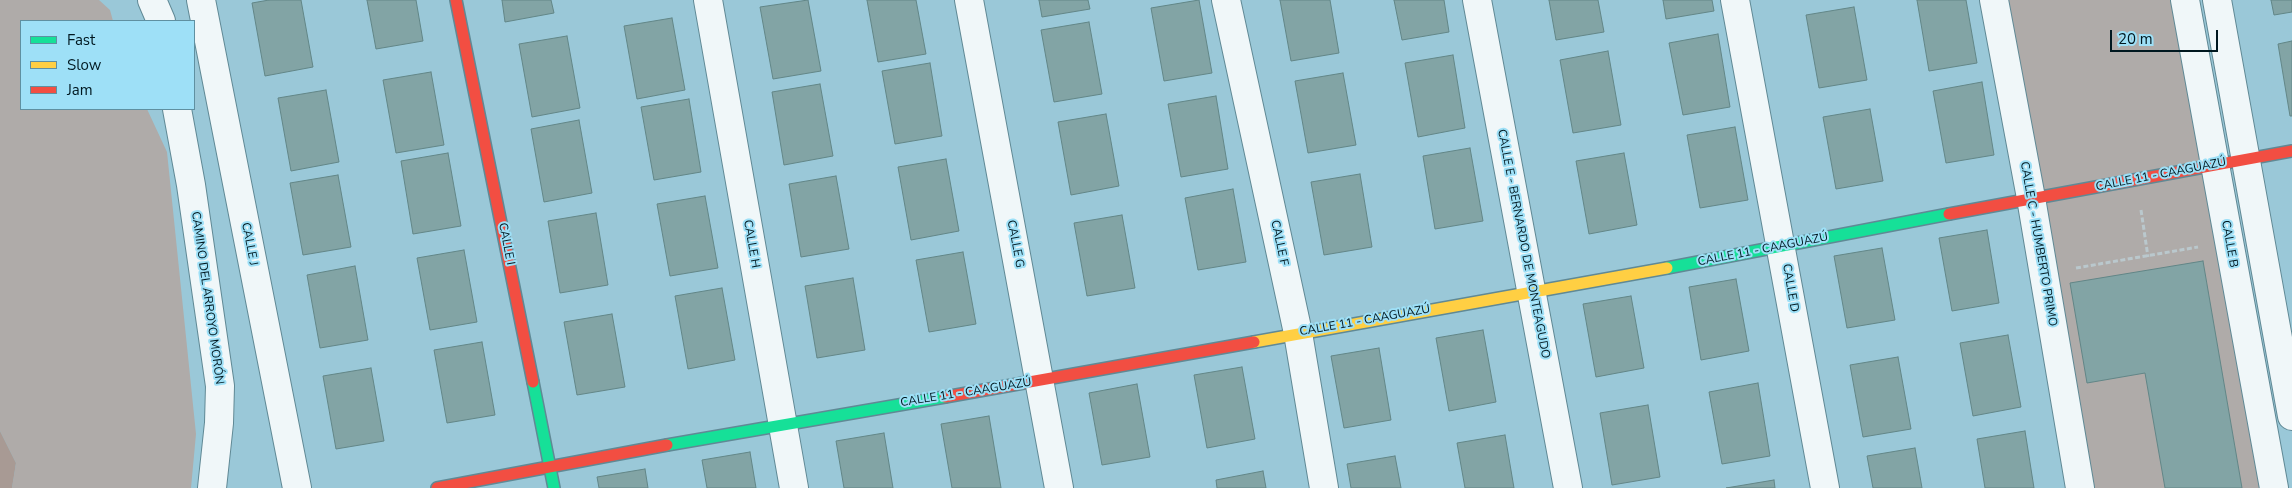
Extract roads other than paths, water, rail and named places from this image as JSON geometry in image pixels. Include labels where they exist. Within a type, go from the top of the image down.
[{"type":"street","points":[[152,0],[161,20]]},
{"type":"street","name":"CALLE J","points":[[201,0],[297,488]]},
{"type":"street","name":"CALLE I","points":[[456,0],[554,488]]},
{"type":"street","name":"CALLE H","points":[[708,0],[794,488]]},
{"type":"street","name":"CALLE G","points":[[969,0],[1041,381],[1059,488]]},
{"type":"street","name":"CALLE F","points":[[1226,0],[1298,334],[1324,488]]},
{"type":"street","name":"CALLE E - BERNARDO DE MONTEAGUDO","points":[[1477,0],[1568,488]]},
{"type":"street","name":"CALLE D","points":[[1736,0],[1825,488]]},
{"type":"street","name":"CALLE C - HUMBERTO PRIMO","points":[[1994,0],[2031,198],[2080,488]]},
{"type":"street","name":"CALLE B","points":[[2185,0],[2274,488]]},
{"type":"street","points":[[2217,0],[2292,416]]},
{"type":"street","name":"CAMINO DEL ARROYO MORÓN","points":[[177,110],[191,185],[220,386],[219,423],[212,488]]},
{"type":"street","name":"CALLE 11 - CAAGUAZÚ","points":[[437,488],[783,424],[1041,381],[1782,247],[2031,198],[2136,181],[2214,164],[2292,152]]}]
